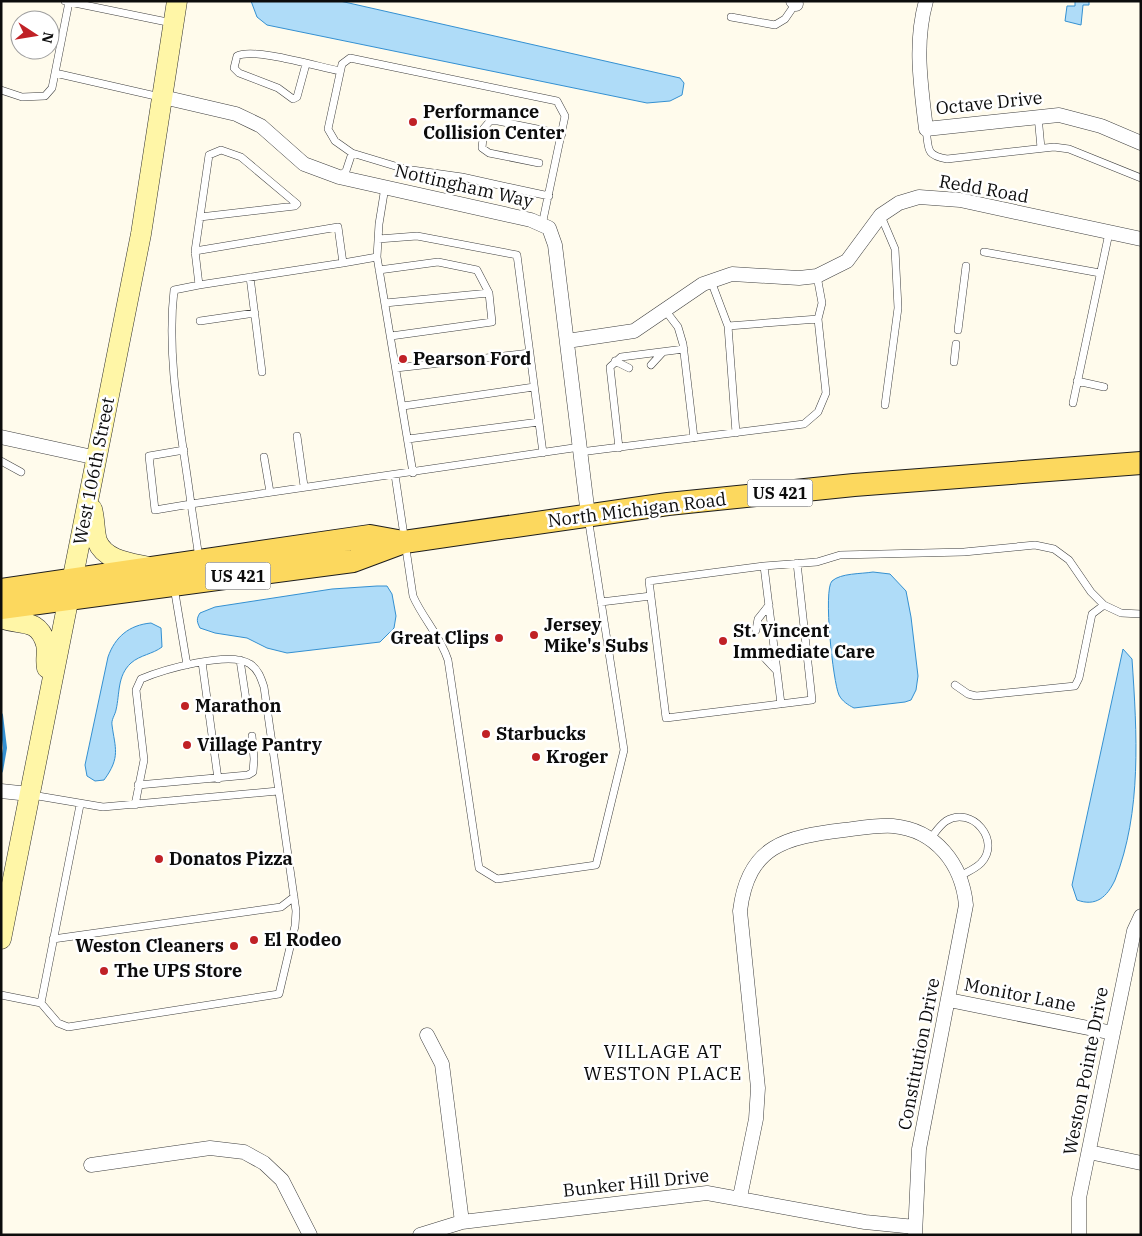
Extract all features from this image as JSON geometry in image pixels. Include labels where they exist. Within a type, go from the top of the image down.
[{"type":"main road","name":"North Michigan Road","points":[[1,590],[174,584],[353,561],[404,542],[588,515],[854,485],[1141,462]]},
{"type":"main road","name":"North Michigan Road","points":[[1,608],[154,568],[370,536],[404,542]]},
{"type":"street","name":"West 106th Street","points":[[1,939],[142,234],[176,1]]},
{"type":"street","points":[[926,1],[920,30],[918,54],[926,129]]},
{"type":"street","name":"Nottingham Way","points":[[163,97],[236,114],[261,126],[304,164],[339,177],[531,220],[549,228],[555,245],[588,515]]},
{"type":"street","name":"Octave Drive","points":[[926,129],[1038,115],[1059,115],[1086,121],[1141,143]]},
{"type":"street","name":"Redd Road","points":[[567,341],[634,331],[703,284],[732,274],[800,278],[817,276],[847,261],[881,215],[899,203],[920,197],[943,198],[1141,239]]},
{"type":"street","points":[[1,437],[97,458]]},
{"type":"street","points":[[90,498],[98,542],[102,549],[114,559],[154,568]]},
{"type":"street","points":[[1,618],[27,622],[43,636],[47,646],[46,664],[51,683]]},
{"type":"street","points":[[1,791],[29,794]]},
{"type":"street","points":[[740,1197],[758,1102],[758,1076],[740,911],[745,886],[752,869],[767,852],[804,834],[887,826],[915,831],[930,839],[951,858],[962,879]]},
{"type":"street","name":"Constitution Drive","points":[[916,1231],[919,1149],[966,916],[962,879]]},
{"type":"street","name":"Weston Pointe Drive","points":[[1079,1235],[1079,1198],[1113,1033],[1141,916]]},
{"type":"street","name":"Monitor Lane","points":[[949,1000],[1113,1033]]},
{"type":"street","points":[[427,1035],[442,1064],[462,1222]]},
{"type":"street","points":[[91,1165],[210,1148],[244,1152],[259,1159],[279,1176],[288,1188],[310,1235]]},
{"type":"street","points":[[1089,1152],[1141,1163]]},
{"type":"street","name":"Bunker Hill Drive","points":[[420,1235],[462,1222],[707,1192],[916,1231]]},
{"type":"lane","points":[[1,90],[22,97],[45,96],[52,88],[67,2],[174,24]]},
{"type":"lane","points":[[730,17],[774,25],[785,19],[796,2]]},
{"type":"lane","points":[[306,64],[298,97],[293,99],[278,88],[240,73],[234,68],[237,56],[249,52],[340,71]]},
{"type":"lane","points":[[542,225],[549,196],[565,116],[557,101],[350,58],[342,64],[328,129],[335,140],[352,154],[405,169],[462,177],[549,196]]},
{"type":"lane","points":[[55,73],[163,97]]},
{"type":"lane","points":[[1038,115],[1041,148]]},
{"type":"lane","points":[[539,164],[489,153],[482,148],[484,128],[490,121],[498,121],[562,134]]},
{"type":"lane","points":[[926,129],[930,154],[947,159],[1054,147],[1069,149],[1141,178]]},
{"type":"lane","points":[[199,285],[195,251],[209,155],[221,150],[241,157],[297,204],[295,206],[200,217]]},
{"type":"lane","points":[[339,177],[346,171],[352,154]]},
{"type":"lane","points":[[385,187],[377,257],[413,473]]},
{"type":"lane","points":[[881,215],[895,249],[898,308],[885,405]]},
{"type":"lane","points":[[195,251],[338,227],[343,263]]},
{"type":"lane","points":[[1073,403],[1109,232]]},
{"type":"lane","points":[[378,239],[417,236],[517,255],[543,452]]},
{"type":"lane","points":[[984,252],[1100,273]]},
{"type":"lane","points":[[200,561],[175,380],[171,314],[174,290],[377,257]]},
{"type":"lane","points":[[379,270],[438,262],[477,270],[489,293],[492,322],[391,336]]},
{"type":"lane","points":[[958,330],[966,266]]},
{"type":"lane","points":[[184,450],[150,456],[155,510],[304,486],[413,473],[543,452],[620,448],[804,424],[818,412],[826,393],[818,318],[822,302],[817,276]]},
{"type":"lane","points":[[250,277],[262,372]]},
{"type":"lane","points":[[711,281],[728,326],[736,433]]},
{"type":"lane","points":[[385,303],[489,293]]},
{"type":"lane","points":[[665,310],[678,327],[684,349],[694,438]]},
{"type":"lane","points":[[200,321],[255,314]]},
{"type":"lane","points":[[728,326],[818,318]]},
{"type":"lane","points":[[954,362],[956,344]]},
{"type":"lane","points":[[620,448],[610,367],[621,357],[684,349]]},
{"type":"lane","points":[[396,368],[530,353]]},
{"type":"lane","points":[[651,365],[662,353]]},
{"type":"lane","points":[[615,361],[629,368]]},
{"type":"lane","points":[[1078,381],[1104,387]]},
{"type":"lane","points":[[403,406],[534,387]]},
{"type":"lane","points":[[408,439],[539,422]]},
{"type":"lane","points":[[297,436],[304,486]]},
{"type":"lane","points":[[264,457],[270,492]]},
{"type":"lane","points":[[1,461],[21,472]]},
{"type":"lane","points":[[395,475],[412,596],[421,613],[442,642],[448,660],[480,868],[497,880],[596,865],[624,750],[588,515]]},
{"type":"lane","points":[[797,563],[812,700],[666,718],[649,581],[764,566],[797,563],[817,562],[840,555],[964,552],[1026,545],[1044,546],[1061,553],[1069,560],[1091,592],[1104,605],[1121,613],[1141,614]]},
{"type":"lane","points":[[764,566],[781,704]]},
{"type":"lane","points":[[174,584],[187,665]]},
{"type":"lane","points":[[601,602],[651,596]]},
{"type":"lane","points":[[756,630],[758,619],[769,605]]},
{"type":"lane","points":[[955,685],[968,694],[976,696],[1075,686],[1079,678],[1092,614],[1104,605]]},
{"type":"lane","points":[[759,652],[777,670]]},
{"type":"lane","points":[[240,660],[247,706]]},
{"type":"lane","points":[[1,995],[41,1003],[58,1023],[68,1027],[279,994],[295,926],[294,897],[262,678],[249,663],[240,660],[202,662],[141,679],[136,690],[144,760],[135,805]]},
{"type":"lane","points":[[202,662],[218,779]]},
{"type":"lane","points":[[138,785],[248,775],[253,772],[252,736]]},
{"type":"lane","points":[[29,794],[103,807],[278,791]]},
{"type":"lane","points":[[41,1003],[80,804]]},
{"type":"lane","points":[[930,839],[941,825],[953,818],[969,818],[981,826],[987,839],[986,856],[962,879]]},
{"type":"lane","points":[[53,939],[281,907],[294,897]]},
{"type":"water","points":[[251,1],[340,1],[680,78],[684,83],[682,95],[670,101],[647,103],[267,25],[257,17]]},
{"type":"water","points":[[1075,1],[1089,1],[1089,5],[1083,5],[1081,25],[1065,21],[1067,6],[1075,6]]},
{"type":"water","points":[[873,572],[890,574],[906,591],[918,676],[916,690],[911,700],[854,708],[842,699],[837,687],[830,636],[829,588],[832,581],[841,576]]},
{"type":"water","points":[[387,586],[392,594],[396,616],[394,628],[380,642],[287,653],[267,648],[247,638],[215,633],[200,628],[198,622],[200,613],[215,607],[332,589]]},
{"type":"water","points":[[151,623],[161,628],[162,647],[135,660],[123,673],[112,723],[116,752],[115,759],[104,780],[95,781],[87,776],[85,765],[108,657],[124,633],[136,626]]},
{"type":"water","points":[[1123,649],[1132,659],[1135,715],[1136,772],[1130,827],[1124,854],[1112,886],[1100,899],[1084,902],[1077,900],[1072,885]]},
{"type":"waterway","points":[[1,715],[5,748],[1,771]]},
{"type":"place","name":"Performance Collision Center","points":[[413,122]]},
{"type":"place","name":"Pearson Ford","points":[[403,359]]},
{"type":"place","name":"Jersey Mike's Subs","points":[[534,635]]},
{"type":"place","name":"Great Clips","points":[[499,638]]},
{"type":"place","name":"St. Vincent Immediate Care","points":[[723,641]]},
{"type":"place","name":"Marathon","points":[[185,706]]},
{"type":"place","name":"Starbucks","points":[[486,734]]},
{"type":"place","name":"Village Pantry","points":[[187,745]]},
{"type":"place","name":"Kroger","points":[[536,757]]},
{"type":"place","name":"Donatos Pizza","points":[[159,859]]},
{"type":"place","name":"El Rodeo","points":[[254,940]]},
{"type":"place","name":"Weston Cleaners","points":[[234,946]]},
{"type":"place","name":"The UPS Store","points":[[104,971]]},
{"type":"district","name":"VILLAGE AT WESTON PLACE","points":[[663,1062]]}]
